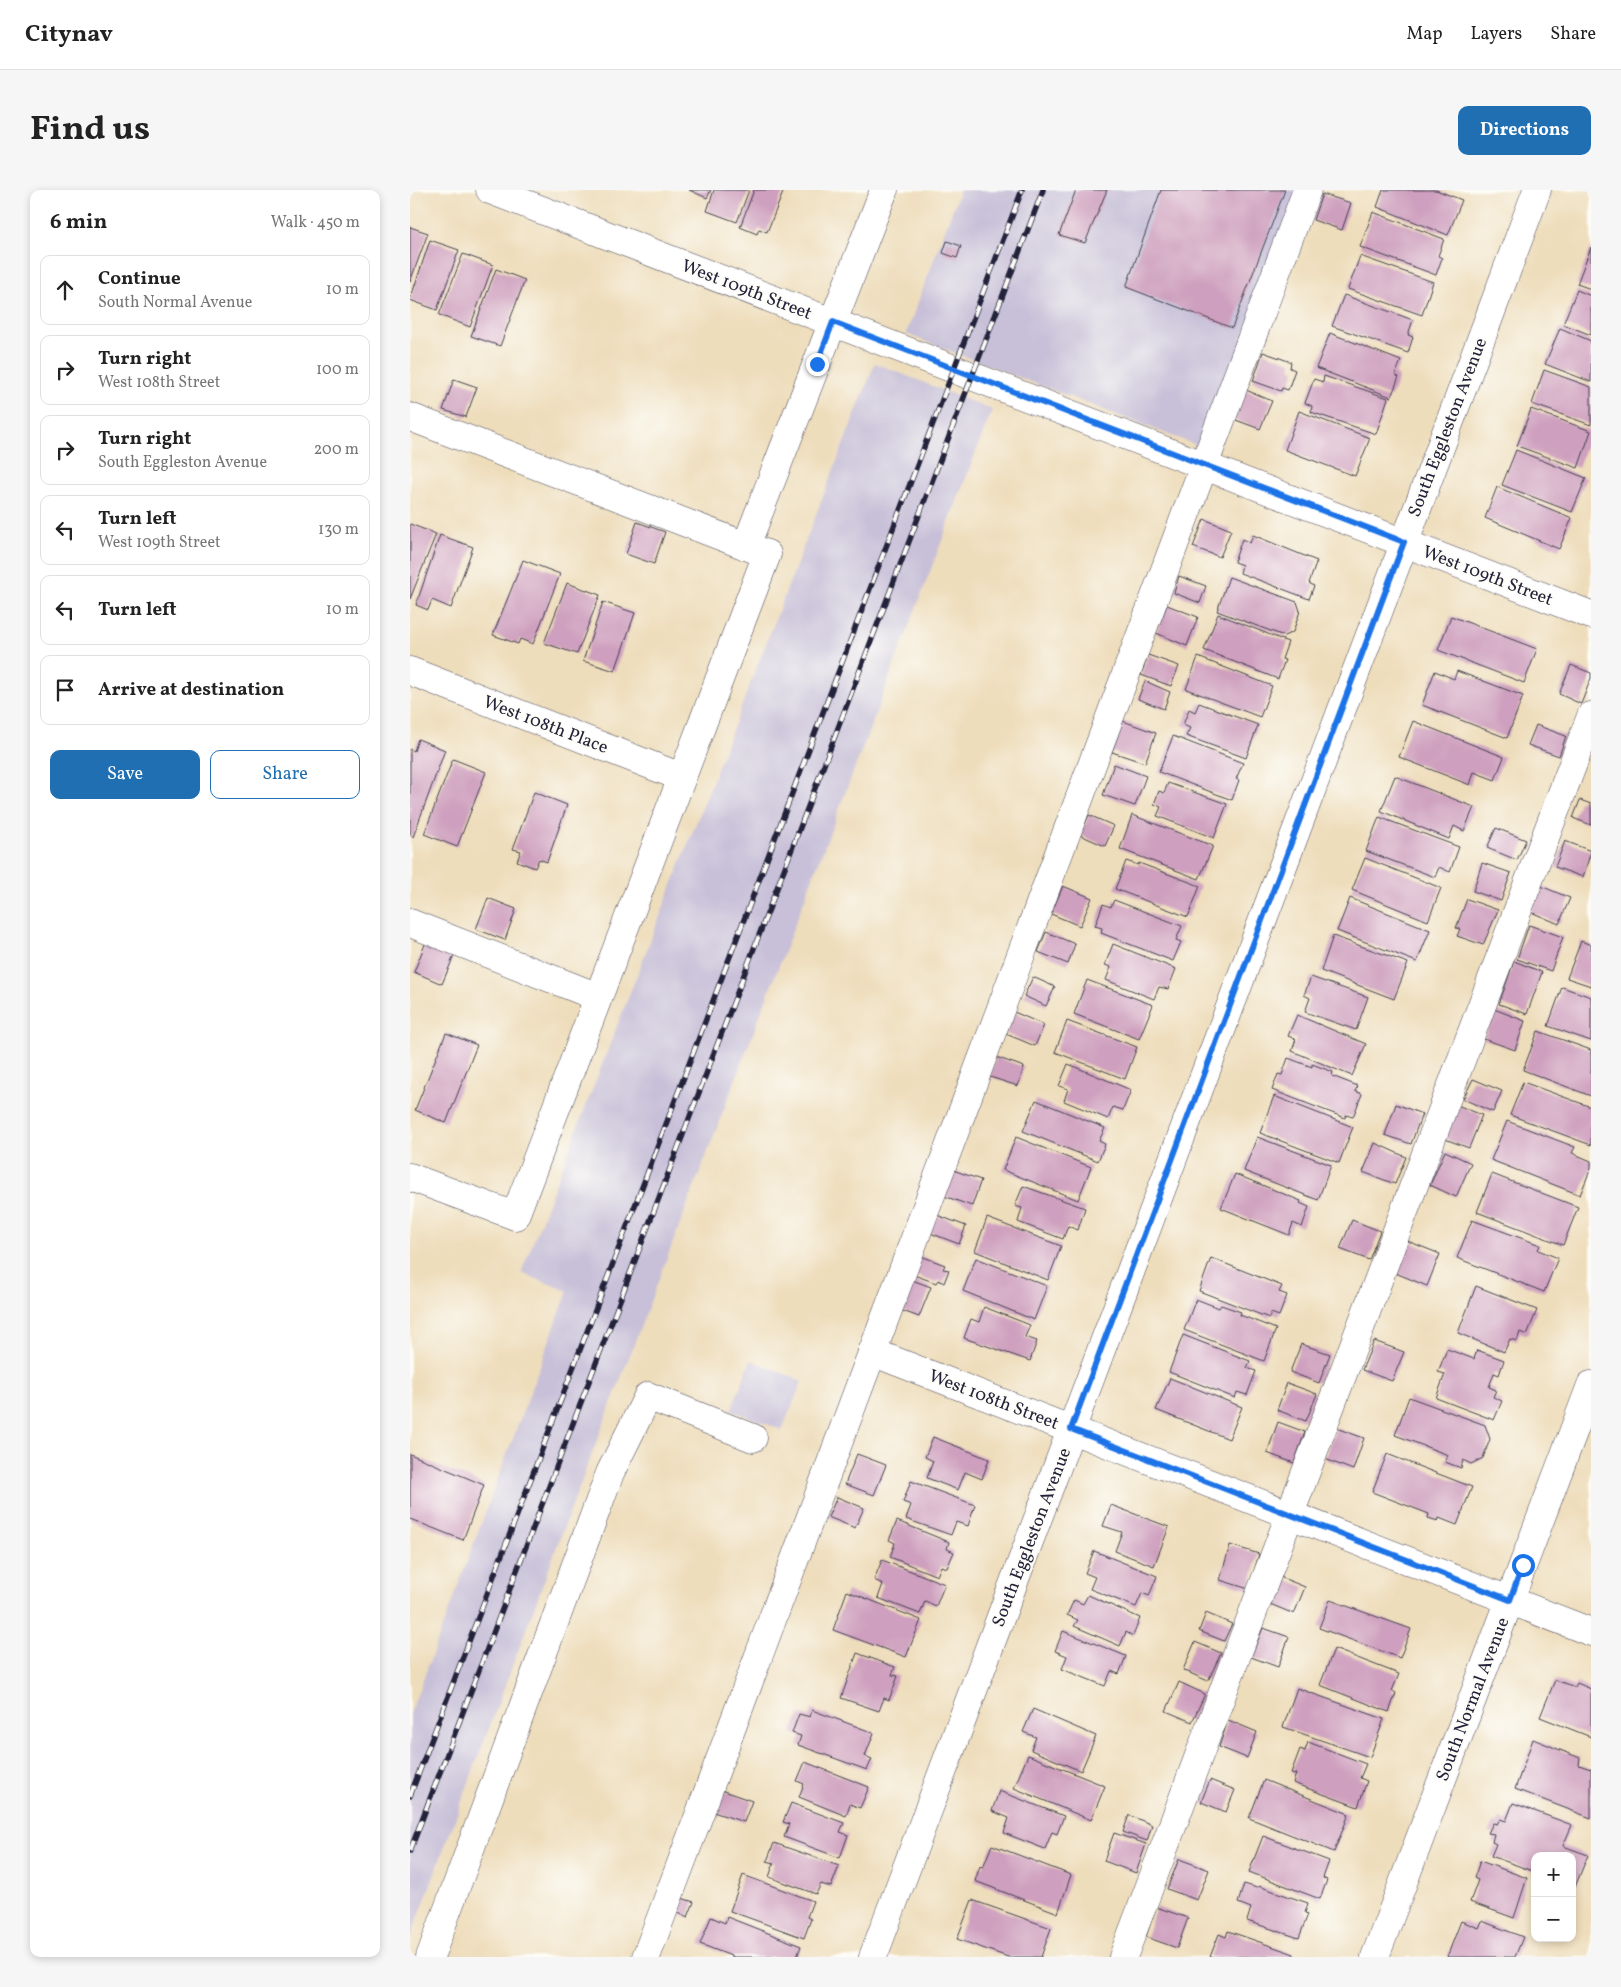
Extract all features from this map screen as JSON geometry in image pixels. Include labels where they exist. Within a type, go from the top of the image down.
[{"type":"street","name":"West 109th Street","points":[[490,190],[1591,615]]},
{"type":"street","points":[[746,546],[884,190]]},
{"type":"street","points":[[646,1957],[1307,190]]},
{"type":"street","name":"South Eggleston Avenue","points":[[874,1957],[1537,190]]},
{"type":"street","points":[[410,417],[767,554],[514,1216],[410,1177]]},
{"type":"street","name":"West 108th Place","points":[[410,671],[681,777]]},
{"type":"street","points":[[1123,1957],[1591,716]]},
{"type":"street","points":[[410,923],[598,997]]},
{"type":"street","name":"West 108th Street","points":[[872,1352],[1591,1632]]},
{"type":"street","name":"South Normal Avenue","points":[[1375,1957],[1591,1385]]},
{"type":"street","points":[[430,1957],[610,1473],[648,1396],[753,1438]]},
{"type":"shaded area","points":[[960,190],[1307,190],[1211,451],[906,334]]},
{"type":"shaded area","points":[[875,363],[992,410],[575,1498],[410,1940],[410,1714],[568,1291],[521,1273]]},
{"type":"shaded area","points":[[751,1360],[802,1381],[782,1430],[731,1410]]},
{"type":"building","points":[[689,190],[711,190],[707,198]]},
{"type":"building","points":[[714,190],[749,190],[737,222],[707,211]]},
{"type":"building","points":[[754,190],[784,190],[767,232],[759,229],[757,234],[740,227]]},
{"type":"building","points":[[1076,190],[1107,190],[1085,243],[1059,235]]},
{"type":"building","points":[[1161,190],[1285,190],[1232,328],[1126,287]]},
{"type":"building","points":[[1383,190],[1436,190],[1462,200],[1448,235],[1377,207]]},
{"type":"building","points":[[1322,194],[1351,203],[1342,230],[1313,220]]},
{"type":"building","points":[[1373,212],[1444,239],[1438,256],[1442,258],[1436,275],[1360,247]]},
{"type":"building","points":[[410,227],[428,233],[410,282]]},
{"type":"building","points":[[430,240],[459,250],[437,310],[410,300]]},
{"type":"building","points":[[947,241],[961,246],[957,258],[943,253]]},
{"type":"building","points":[[1591,247],[1591,289],[1577,284]]},
{"type":"building","points":[[463,254],[493,265],[470,327],[439,315]]},
{"type":"building","points":[[1360,256],[1433,282],[1422,315],[1348,289]]},
{"type":"building","points":[[496,269],[525,280],[500,346],[471,336]]},
{"type":"building","points":[[1577,290],[1591,296],[1591,335],[1563,324]]},
{"type":"building","points":[[1344,295],[1413,320],[1408,335],[1413,337],[1408,353],[1332,326]]},
{"type":"building","points":[[1560,328],[1591,341],[1591,382],[1545,364]]},
{"type":"building","points":[[1330,333],[1401,361],[1395,375],[1399,377],[1391,397],[1316,368]]},
{"type":"building","points":[[1263,352],[1291,362],[1290,368],[1295,370],[1288,390],[1282,388],[1281,391],[1253,381]]},
{"type":"building","points":[[1544,370],[1591,387],[1591,425],[1532,404]]},
{"type":"building","points":[[1324,376],[1388,398],[1376,434],[1311,412],[1312,406],[1305,403],[1314,379],[1323,382]]},
{"type":"building","points":[[454,379],[477,387],[466,417],[443,410]]},
{"type":"building","points":[[1246,390],[1272,401],[1260,429],[1233,419]]},
{"type":"building","points":[[1531,409],[1591,431],[1578,468],[1517,446]]},
{"type":"building","points":[[1299,411],[1370,438],[1355,476],[1285,450]]},
{"type":"building","points":[[1516,450],[1586,478],[1572,512],[1502,485]]},
{"type":"building","points":[[1497,487],[1572,518],[1559,549],[1485,518]]},
{"type":"building","points":[[1204,519],[1231,530],[1220,557],[1193,547]]},
{"type":"building","points":[[637,522],[665,532],[654,564],[626,554]]},
{"type":"building","points":[[410,524],[436,534],[410,599]]},
{"type":"building","points":[[440,535],[473,547],[451,608],[432,600],[428,610],[416,605]]},
{"type":"building","points":[[1253,535],[1317,561],[1309,583],[1314,586],[1309,599],[1240,573],[1242,565],[1234,562],[1242,539],[1250,543]]},
{"type":"building","points":[[523,560],[560,574],[533,644],[520,639],[518,644],[493,635]]},
{"type":"building","points":[[1179,576],[1206,586],[1200,603],[1174,593]]},
{"type":"building","points":[[1229,577],[1297,602],[1300,611],[1293,632],[1284,636],[1217,611]]},
{"type":"building","points":[[567,583],[600,595],[577,654],[544,643]]},
{"type":"building","points":[[603,602],[635,613],[615,671],[583,661]]},
{"type":"building","points":[[1167,605],[1198,617],[1187,646],[1156,633]]},
{"type":"building","points":[[1218,614],[1288,642],[1282,659],[1285,660],[1278,679],[1204,650]]},
{"type":"building","points":[[1451,616],[1537,649],[1524,683],[1438,650]]},
{"type":"building","points":[[1148,655],[1179,666],[1171,686],[1141,675]]},
{"type":"building","points":[[1198,657],[1272,686],[1260,717],[1186,689]]},
{"type":"building","points":[[1571,665],[1591,673],[1591,678],[1581,704],[1559,694]]},
{"type":"building","points":[[1435,671],[1454,679],[1457,671],[1523,696],[1507,738],[1422,705]]},
{"type":"building","points":[[1145,681],[1170,692],[1164,709],[1138,699]]},
{"type":"building","points":[[1199,703],[1258,725],[1246,758],[1186,736],[1190,728],[1183,725],[1189,709],[1195,712]]},
{"type":"building","points":[[1123,721],[1156,733],[1145,763],[1112,752]]},
{"type":"building","points":[[1413,721],[1504,757],[1495,780],[1474,772],[1470,785],[1399,757]]},
{"type":"building","points":[[1536,725],[1566,736],[1559,756],[1528,745]]},
{"type":"building","points":[[1173,736],[1243,763],[1236,779],[1239,780],[1232,800],[1159,772]]},
{"type":"building","points":[[418,739],[445,750],[413,837],[410,835],[410,749],[414,751]]},
{"type":"building","points":[[453,759],[486,772],[457,847],[424,834]]},
{"type":"building","points":[[1114,764],[1146,776],[1135,806],[1103,795]]},
{"type":"building","points":[[1395,776],[1474,807],[1464,831],[1454,826],[1449,839],[1381,811]]},
{"type":"building","points":[[1168,783],[1227,804],[1214,838],[1157,816],[1161,807],[1154,804],[1159,791],[1164,793]]},
{"type":"building","points":[[534,792],[567,805],[547,862],[539,859],[535,868],[517,861],[521,851],[513,849]]},
{"type":"building","points":[[1580,800],[1591,804],[1591,825],[1573,818]]},
{"type":"building","points":[[1089,815],[1114,826],[1105,846],[1080,835]]},
{"type":"building","points":[[1132,815],[1213,846],[1199,879],[1120,849]]},
{"type":"building","points":[[1379,817],[1459,847],[1450,872],[1439,867],[1435,877],[1366,851]]},
{"type":"building","points":[[1496,828],[1526,840],[1517,860],[1487,848]]},
{"type":"building","points":[[1565,841],[1591,851],[1583,877],[1555,867]]},
{"type":"building","points":[[1365,858],[1441,888],[1428,921],[1352,890]]},
{"type":"building","points":[[1126,861],[1138,865],[1139,863],[1200,886],[1188,917],[1115,889]]},
{"type":"building","points":[[1482,863],[1511,873],[1501,901],[1473,891]]},
{"type":"building","points":[[1063,886],[1092,898],[1080,926],[1051,914]]},
{"type":"building","points":[[1541,886],[1570,898],[1559,924],[1531,912]]},
{"type":"building","points":[[488,898],[516,909],[505,940],[476,929]]},
{"type":"building","points":[[1350,898],[1430,930],[1417,962],[1337,931]]},
{"type":"building","points":[[1467,899],[1498,910],[1483,945],[1457,936],[1460,929],[1456,928]]},
{"type":"building","points":[[1114,900],[1182,926],[1176,940],[1181,942],[1173,961],[1101,933],[1102,928],[1095,926],[1103,904],[1111,907]]},
{"type":"building","points":[[1529,925],[1563,937],[1551,971],[1517,959]]},
{"type":"building","points":[[1046,932],[1075,944],[1068,964],[1038,952]]},
{"type":"building","points":[[1333,936],[1408,963],[1394,999],[1321,971]]},
{"type":"building","points":[[427,939],[456,951],[442,984],[414,972]]},
{"type":"building","points":[[1581,941],[1591,945],[1591,986],[1567,978]]},
{"type":"building","points":[[1113,944],[1176,969],[1168,989],[1159,987],[1154,999],[1106,980],[1111,967],[1105,965]]},
{"type":"building","points":[[1514,961],[1542,972],[1527,1014],[1499,1004]]},
{"type":"building","points":[[1033,977],[1055,987],[1046,1006],[1024,996]]},
{"type":"building","points":[[1311,977],[1368,997],[1356,1030],[1305,1012],[1310,998],[1304,995]]},
{"type":"building","points":[[1087,980],[1153,1005],[1139,1039],[1074,1014]]},
{"type":"building","points":[[1562,987],[1591,997],[1591,1041],[1548,1026]]},
{"type":"building","points":[[1494,1009],[1525,1021],[1515,1050],[1484,1039]]},
{"type":"building","points":[[1014,1012],[1044,1025],[1035,1046],[1006,1034]]},
{"type":"building","points":[[1297,1015],[1366,1044],[1352,1076],[1292,1051],[1296,1039],[1288,1036]]},
{"type":"building","points":[[1067,1021],[1137,1047],[1125,1079],[1055,1052]]},
{"type":"building","points":[[1538,1031],[1591,1050],[1591,1096],[1523,1070]]},
{"type":"building","points":[[446,1033],[477,1045],[446,1123],[415,1110]]},
{"type":"building","points":[[996,1057],[1024,1067],[1018,1086],[990,1077]]},
{"type":"building","points":[[1288,1058],[1333,1072],[1332,1076],[1358,1086],[1355,1091],[1362,1094],[1353,1117],[1346,1115],[1345,1118],[1272,1090],[1278,1074],[1282,1075]]},
{"type":"building","points":[[1068,1064],[1131,1090],[1123,1110],[1113,1107],[1108,1119],[1064,1101],[1068,1089],[1059,1086]]},
{"type":"building","points":[[1473,1079],[1502,1091],[1493,1112],[1463,1099]]},
{"type":"building","points":[[1523,1082],[1591,1107],[1591,1145],[1510,1115]]},
{"type":"building","points":[[1274,1096],[1353,1127],[1339,1163],[1260,1133]]},
{"type":"building","points":[[1036,1100],[1105,1128],[1099,1141],[1105,1144],[1098,1161],[1023,1131]]},
{"type":"building","points":[[1396,1104],[1422,1114],[1411,1144],[1385,1135]]},
{"type":"building","points":[[1457,1105],[1482,1115],[1469,1148],[1445,1139]]},
{"type":"building","points":[[1507,1121],[1575,1147],[1572,1153],[1591,1161],[1591,1168],[1580,1195],[1491,1160]]},
{"type":"building","points":[[1016,1137],[1091,1167],[1078,1200],[1003,1170]]},
{"type":"building","points":[[1257,1137],[1331,1165],[1318,1200],[1244,1171]]},
{"type":"building","points":[[1375,1143],[1406,1157],[1395,1184],[1363,1172]]},
{"type":"building","points":[[1445,1151],[1471,1163],[1456,1197],[1430,1185]]},
{"type":"building","points":[[953,1170],[981,1180],[972,1206],[944,1196]]},
{"type":"building","points":[[1235,1174],[1301,1201],[1300,1203],[1309,1207],[1302,1227],[1293,1223],[1289,1235],[1221,1208]]},
{"type":"building","points":[[1492,1174],[1578,1207],[1563,1245],[1477,1212]]},
{"type":"building","points":[[1023,1186],[1085,1208],[1078,1230],[1068,1226],[1063,1239],[1018,1222],[1022,1208],[1015,1206]]},
{"type":"building","points":[[937,1215],[966,1226],[959,1244],[930,1233]]},
{"type":"building","points":[[987,1218],[1061,1246],[1048,1280],[975,1251]]},
{"type":"building","points":[[1352,1220],[1380,1231],[1369,1260],[1340,1249]]},
{"type":"building","points":[[1472,1220],[1540,1245],[1538,1250],[1558,1258],[1544,1292],[1457,1258]]},
{"type":"building","points":[[1405,1240],[1440,1254],[1427,1286],[1393,1272]]},
{"type":"building","points":[[921,1256],[945,1265],[943,1269],[949,1270],[944,1283],[938,1280],[936,1283],[914,1275]]},
{"type":"building","points":[[976,1258],[1047,1286],[1034,1320],[963,1291]]},
{"type":"building","points":[[1211,1258],[1282,1286],[1279,1292],[1287,1295],[1279,1316],[1271,1313],[1269,1318],[1199,1291]]},
{"type":"building","points":[[912,1280],[931,1287],[919,1317],[900,1310]]},
{"type":"building","points":[[1476,1286],[1537,1310],[1527,1335],[1520,1332],[1517,1341],[1510,1339],[1504,1352],[1458,1333]]},
{"type":"building","points":[[1196,1299],[1219,1308],[1221,1305],[1241,1312],[1240,1315],[1276,1329],[1264,1361],[1184,1330]]},
{"type":"building","points":[[984,1307],[1030,1325],[1025,1337],[1037,1341],[1030,1361],[964,1338],[971,1319],[979,1322]]},
{"type":"building","points":[[1183,1335],[1250,1361],[1247,1368],[1256,1371],[1247,1395],[1237,1392],[1235,1398],[1169,1372]]},
{"type":"building","points":[[1374,1341],[1404,1352],[1392,1381],[1362,1370]]},
{"type":"building","points":[[1301,1344],[1330,1354],[1319,1383],[1290,1372]]},
{"type":"building","points":[[1447,1349],[1474,1359],[1477,1350],[1504,1360],[1499,1375],[1494,1373],[1489,1387],[1496,1390],[1493,1397],[1502,1401],[1494,1420],[1436,1398],[1445,1374],[1438,1372]]},
{"type":"building","points":[[1170,1378],[1242,1407],[1229,1439],[1156,1410]]},
{"type":"building","points":[[1287,1383],[1317,1394],[1306,1421],[1277,1410]]},
{"type":"building","points":[[1409,1397],[1485,1425],[1490,1439],[1483,1458],[1471,1464],[1463,1460],[1461,1468],[1445,1462],[1448,1455],[1395,1435]]},
{"type":"building","points":[[1278,1422],[1305,1432],[1294,1463],[1267,1453]]},
{"type":"building","points":[[1336,1428],[1364,1438],[1353,1470],[1325,1459]]},
{"type":"building","points":[[933,1437],[989,1459],[982,1479],[965,1472],[958,1490],[927,1478],[933,1461],[925,1457]]},
{"type":"building","points":[[410,1454],[484,1485],[463,1540],[410,1519]]},
{"type":"building","points":[[857,1454],[886,1465],[874,1495],[845,1484]]},
{"type":"building","points":[[1387,1454],[1472,1487],[1457,1525],[1439,1518],[1438,1521],[1428,1518],[1429,1514],[1372,1492]]},
{"type":"building","points":[[911,1481],[975,1505],[968,1526],[956,1522],[951,1535],[906,1519],[911,1505],[903,1502]]},
{"type":"building","points":[[837,1497],[864,1508],[855,1528],[828,1517]]},
{"type":"building","points":[[1111,1505],[1169,1527],[1154,1566],[1115,1551],[1122,1532],[1103,1526]]},
{"type":"building","points":[[897,1521],[949,1542],[947,1549],[954,1552],[947,1568],[941,1566],[937,1576],[890,1557],[895,1543],[889,1540]]},
{"type":"building","points":[[1230,1545],[1259,1554],[1249,1589],[1220,1580]]},
{"type":"building","points":[[1094,1551],[1157,1576],[1149,1596],[1142,1593],[1136,1607],[1090,1589],[1095,1577],[1085,1573]]},
{"type":"building","points":[[882,1560],[945,1584],[936,1606],[925,1601],[920,1614],[878,1598],[883,1584],[874,1580]]},
{"type":"building","points":[[1280,1577],[1305,1587],[1294,1614],[1270,1604]]},
{"type":"building","points":[[847,1591],[921,1620],[906,1657],[833,1630]]},
{"type":"building","points":[[1088,1595],[1140,1618],[1133,1636],[1126,1632],[1120,1646],[1074,1626],[1078,1620],[1067,1615],[1074,1600],[1083,1604]]},
{"type":"building","points":[[1330,1600],[1411,1629],[1400,1658],[1319,1628]]},
{"type":"building","points":[[1206,1613],[1232,1624],[1224,1641],[1199,1631]]},
{"type":"building","points":[[1263,1628],[1289,1637],[1278,1667],[1251,1657]]},
{"type":"building","points":[[1063,1631],[1126,1656],[1119,1674],[1111,1671],[1105,1686],[1062,1669],[1067,1656],[1055,1651]]},
{"type":"building","points":[[1195,1642],[1221,1653],[1208,1681],[1183,1670]]},
{"type":"building","points":[[1334,1649],[1399,1674],[1392,1691],[1396,1693],[1389,1712],[1320,1685]]},
{"type":"building","points":[[857,1653],[895,1667],[892,1675],[898,1676],[889,1700],[884,1698],[879,1711],[841,1698]]},
{"type":"building","points":[[1555,1680],[1575,1687],[1577,1683],[1591,1689],[1591,1737],[1540,1717]]},
{"type":"building","points":[[1179,1682],[1205,1694],[1192,1722],[1166,1711]]},
{"type":"building","points":[[1297,1688],[1384,1719],[1370,1757],[1283,1727]]},
{"type":"building","points":[[1033,1709],[1096,1736],[1081,1771],[1031,1750],[1036,1737],[1023,1732]]},
{"type":"building","points":[[812,1710],[874,1733],[865,1756],[872,1759],[867,1770],[798,1745],[801,1736],[792,1733],[799,1714],[810,1717]]},
{"type":"building","points":[[1228,1720],[1257,1732],[1247,1758],[1219,1747]]},
{"type":"building","points":[[1533,1739],[1580,1758],[1579,1765],[1591,1769],[1591,1818],[1515,1789]]},
{"type":"building","points":[[1308,1742],[1366,1764],[1360,1778],[1367,1781],[1358,1807],[1293,1783],[1296,1774],[1291,1773],[1300,1749],[1305,1751]]},
{"type":"building","points":[[1028,1755],[1105,1786],[1091,1820],[1014,1788]]},
{"type":"building","points":[[805,1762],[869,1787],[860,1808],[850,1804],[846,1816],[799,1797],[804,1784],[797,1781]]},
{"type":"building","points":[[1210,1780],[1235,1790],[1226,1812],[1201,1802]]},
{"type":"building","points":[[1264,1780],[1349,1814],[1334,1852],[1249,1818]]},
{"type":"building","points":[[721,1790],[752,1801],[744,1822],[713,1812]]},
{"type":"building","points":[[999,1791],[1064,1816],[1057,1834],[1052,1832],[1045,1849],[1004,1833],[1009,1818],[992,1811]]},
{"type":"building","points":[[791,1803],[844,1823],[840,1832],[848,1835],[840,1858],[784,1837],[789,1824],[783,1822]]},
{"type":"building","points":[[1513,1803],[1572,1825],[1563,1846],[1588,1855],[1576,1885],[1576,1852],[1531,1852],[1531,1871],[1491,1856],[1496,1844],[1492,1842],[1494,1834],[1488,1833],[1493,1823],[1497,1824],[1500,1819],[1506,1821]]},
{"type":"building","points":[[1129,1815],[1152,1825],[1147,1841],[1123,1832]]},
{"type":"building","points":[[1114,1833],[1146,1844],[1136,1873],[1104,1861]]},
{"type":"building","points":[[1263,1836],[1329,1861],[1323,1878],[1327,1880],[1320,1899],[1249,1872]]},
{"type":"building","points":[[774,1843],[839,1866],[831,1887],[821,1884],[816,1894],[769,1877],[774,1863],[767,1861]]},
{"type":"building","points":[[992,1845],[1071,1875],[1058,1913],[975,1881],[980,1866],[983,1867]]},
{"type":"building","points":[[1179,1859],[1209,1870],[1197,1900],[1167,1889]]},
{"type":"building","points":[[1480,1861],[1527,1878],[1514,1918],[1470,1902],[1478,1880],[1474,1878]]},
{"type":"building","points":[[743,1875],[813,1901],[807,1917],[811,1919],[804,1938],[730,1911]]},
{"type":"building","points":[[1244,1884],[1257,1888],[1258,1886],[1308,1903],[1305,1913],[1308,1914],[1299,1938],[1247,1921],[1251,1908],[1238,1903]]},
{"type":"building","points":[[678,1897],[694,1902],[688,1917],[673,1911]]},
{"type":"building","points":[[972,1900],[1051,1928],[1041,1957],[1008,1957],[957,1939]]},
{"type":"building","points":[[1156,1907],[1188,1918],[1177,1948],[1146,1937]]},
{"type":"building","points":[[711,1917],[725,1923],[727,1917],[801,1946],[797,1957],[734,1957],[700,1944]]},
{"type":"building","points":[[1461,1921],[1479,1928],[1482,1921],[1523,1937],[1515,1957],[1447,1957]]},
{"type":"building","points":[[1228,1931],[1294,1954],[1293,1957],[1210,1957],[1219,1934],[1226,1937]]},
{"type":"railway","points":[[410,1796],[1022,190]]},
{"type":"railway","points":[[410,1851],[1043,190]]},
{"type":"route","points":[[817,364],[833,322],[1404,542],[1071,1429],[1510,1600],[1523,1565]]}]
